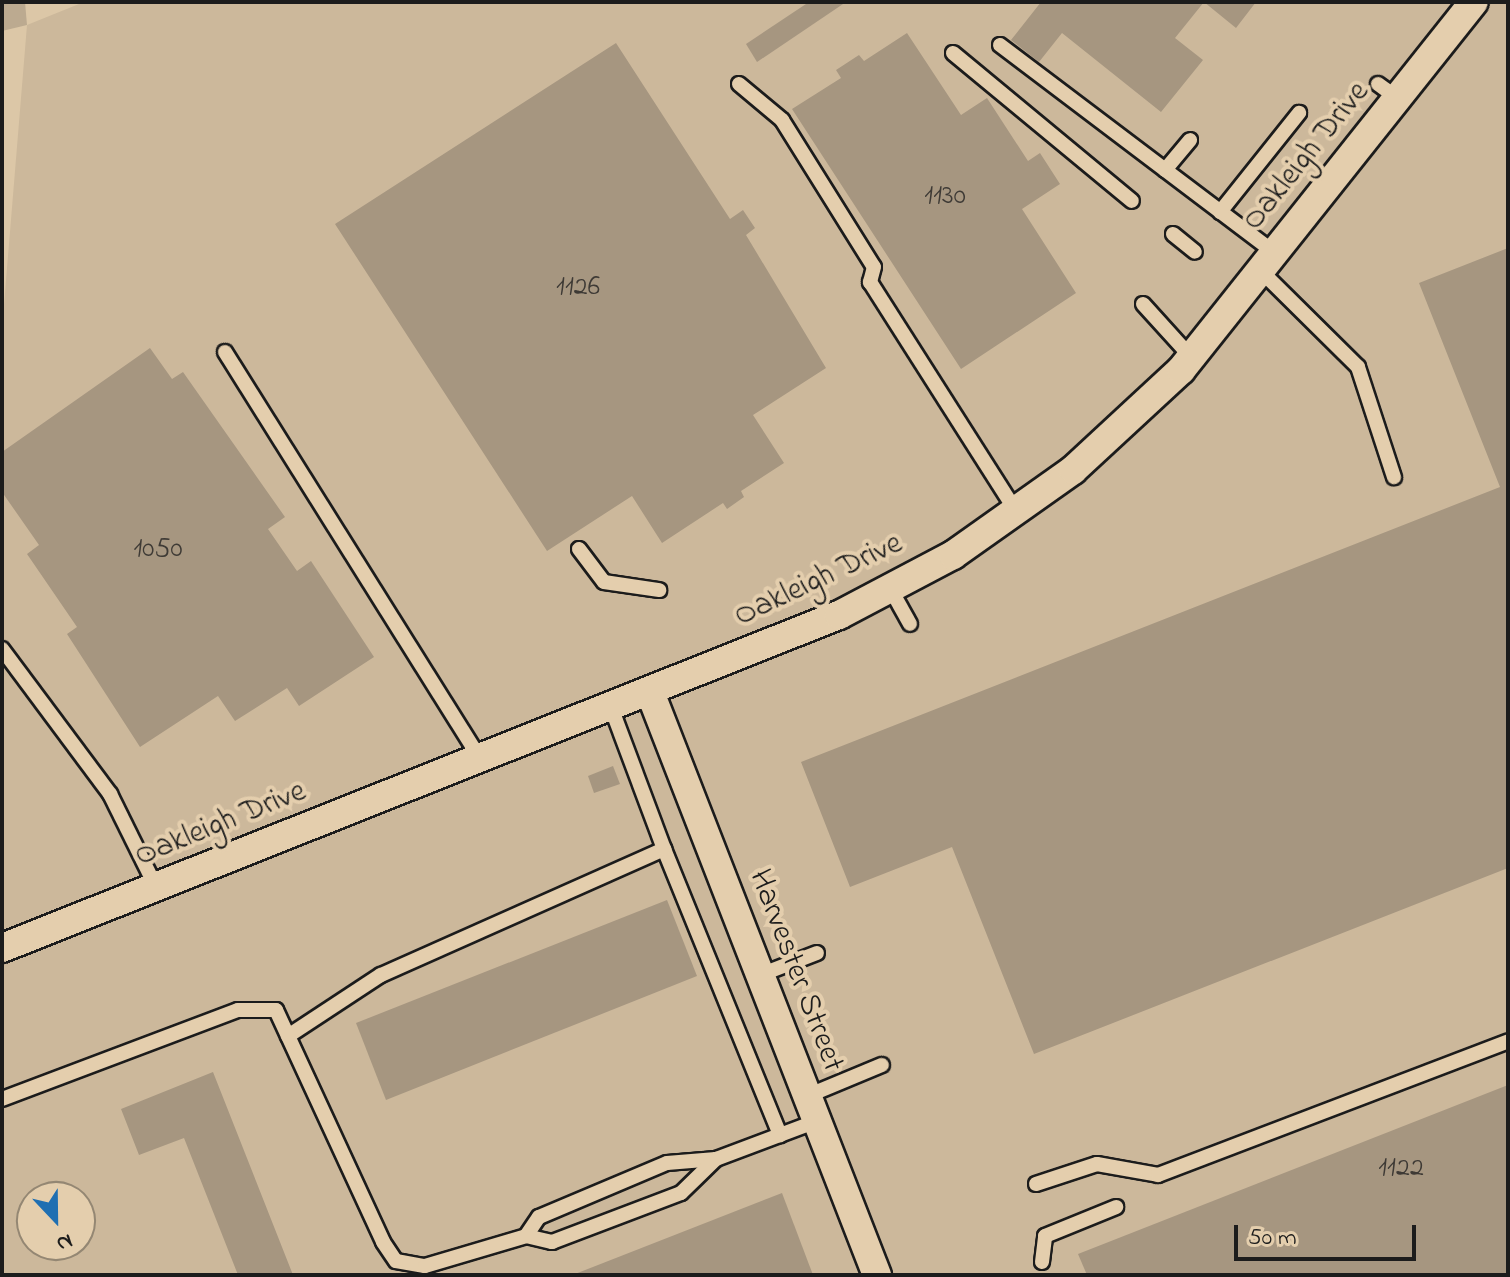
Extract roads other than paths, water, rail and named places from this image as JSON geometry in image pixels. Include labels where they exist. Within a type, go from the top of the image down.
[{"type":"street","name":"Oakleigh Drive","points":[[2,948],[650,692],[890,588],[1016,511],[1073,470],[1191,357],[1267,261],[1388,91],[1463,5]]},
{"type":"street","name":"Harvester Street","points":[[650,692],[877,1275]]},
{"type":"lane","points":[[1000,45],[1220,212],[1267,261],[1358,367],[1394,477]]},
{"type":"lane","points":[[953,53],[1132,201]]},
{"type":"lane","points":[[739,84],[782,120],[874,267],[870,282],[1016,511]]},
{"type":"lane","points":[[1220,212],[1299,113]]},
{"type":"lane","points":[[1165,170],[1190,140]]},
{"type":"lane","points":[[1173,234],[1195,252]]},
{"type":"lane","points":[[1143,304],[1191,357]]},
{"type":"lane","points":[[225,352],[480,759]]},
{"type":"lane","points":[[579,549],[604,582],[659,590]]},
{"type":"lane","points":[[890,588],[910,624]]},
{"type":"lane","points":[[2,649],[110,794],[156,887]]},
{"type":"lane","points":[[611,707],[664,849],[780,1135]]},
{"type":"lane","points":[[288,1036],[381,975],[664,849]]},
{"type":"lane","points":[[760,975],[817,953]]},
{"type":"lane","points":[[2,1099],[238,1010],[276,1010],[396,1261],[425,1266],[526,1236],[552,1242],[681,1193],[716,1159]]},
{"type":"lane","points":[[1036,1184],[1097,1164],[1158,1175],[1508,1041]]},
{"type":"lane","points":[[526,1236],[539,1217],[667,1163],[716,1159],[780,1135],[812,1108],[882,1065]]},
{"type":"lane","points":[[1042,1262],[1045,1236],[1116,1207]]}]
